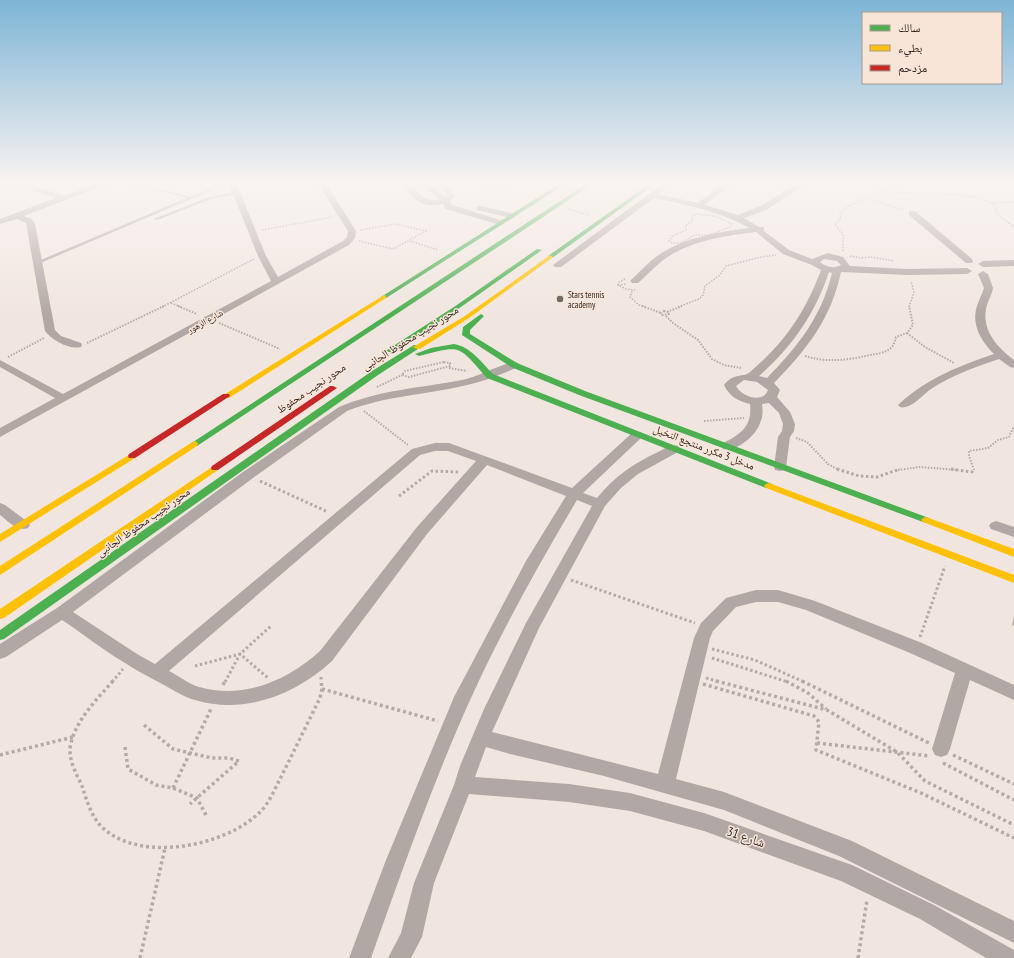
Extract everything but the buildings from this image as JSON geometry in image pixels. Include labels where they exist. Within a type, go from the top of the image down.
[{"type":"street","points":[[31,227],[37,263],[52,334],[77,346]]},
{"type":"street","points":[[249,227],[262,256],[276,282]]},
{"type":"street","points":[[348,227],[352,235]]},
{"type":"street","points":[[0,539],[294,355],[339,337],[452,254],[494,227]]},
{"type":"street","name":"محور نجيب محفوظ","points":[[0,571],[339,337],[522,227]]},
{"type":"street","name":"محور نجيب محفوظ الجانبى","points":[[0,636],[313,416],[393,361],[448,329],[593,227]]},
{"type":"street","points":[[558,265],[610,227]]},
{"type":"street","points":[[754,227],[786,252],[816,260],[834,257],[842,267]]},
{"type":"street","points":[[764,227],[789,248],[816,260],[826,269],[842,267],[907,272],[966,265],[985,269],[1014,270]]},
{"type":"street","points":[[925,227],[966,265]]},
{"type":"street","points":[[635,281],[662,256],[678,248],[720,235],[767,228]]},
{"type":"street","name":"شارع الزهور","points":[[0,433],[339,247],[352,235]]},
{"type":"street","points":[[383,355],[456,308],[548,243],[566,246]]},
{"type":"street","points":[[985,269],[1014,264]]},
{"type":"street","points":[[768,383],[797,353],[815,329],[827,306],[842,267]]},
{"type":"street","points":[[771,398],[756,401],[741,398],[731,390],[730,385],[737,378],[754,375],[779,352],[797,331],[807,316],[826,269]]},
{"type":"street","points":[[985,269],[989,289],[981,307],[981,326],[985,336],[1000,355],[1014,365]]},
{"type":"street","points":[[485,303],[484,313],[466,329],[465,333],[514,365],[582,393],[719,455],[775,476],[1014,553]]},
{"type":"street","name":"مدخل 3 مكرر منتجع النخيل","points":[[393,361],[441,348],[456,346],[466,350],[490,376],[674,448],[719,455],[775,476],[949,555],[1014,579]]},
{"type":"street","points":[[904,405],[929,383],[963,368],[1000,355]]},
{"type":"street","points":[[3,360],[63,398]]},
{"type":"street","points":[[0,652],[62,612],[248,475],[343,409],[354,404],[384,396],[461,383],[490,376],[514,365]]},
{"type":"street","points":[[754,375],[768,383],[774,390],[771,398]]},
{"type":"street","name":"محور نجيب محفوظ","points":[[0,616],[343,381]]},
{"type":"street","points":[[771,398],[779,405],[787,418],[788,431],[784,437],[775,476]]},
{"type":"street","points":[[719,455],[755,426],[758,411],[756,401]]},
{"type":"street","points":[[272,429],[313,416]]},
{"type":"street","points":[[360,958],[415,810],[451,724],[533,561],[574,494],[637,434]]},
{"type":"street","points":[[156,673],[338,516],[416,452],[430,448],[448,447],[600,504]]},
{"type":"street","points":[[399,958],[411,937],[424,883],[481,737],[512,666],[560,576],[600,504],[610,490],[632,470],[674,448]]},
{"type":"street","points":[[62,612],[131,659],[195,693],[206,697],[245,697],[275,690],[296,680],[315,668],[403,553],[485,460]]},
{"type":"street","points":[[0,508],[23,525]]},
{"type":"street","points":[[996,526],[1014,532]]},
{"type":"street","points":[[665,784],[699,649],[707,627],[731,602],[756,596],[778,596],[810,605],[916,648],[1014,693]]},
{"type":"street","points":[[941,749],[964,671]]},
{"type":"street","points":[[481,737],[510,746],[665,784],[724,801],[845,848],[1014,932]]},
{"type":"street","name":"شارع 31","points":[[463,785],[528,788],[630,802],[704,822],[845,872],[927,912],[1007,958]]},
{"type":"lane","points":[[37,263],[122,227]]},
{"type":"path","points":[[251,231],[275,227]]},
{"type":"path","points":[[352,235],[384,227]]},
{"type":"path","points":[[352,235],[393,249],[426,231],[407,227]]},
{"type":"path","points":[[684,227],[686,230],[672,236],[669,241],[672,243],[683,242],[695,235],[708,235],[718,230],[727,229],[731,227]]},
{"type":"path","points":[[837,227],[843,234],[844,253],[854,257],[871,257],[896,261]]},
{"type":"path","points":[[410,241],[452,254]]},
{"type":"path","points":[[661,313],[678,306],[694,302],[700,298],[703,294],[705,286],[720,275],[726,266],[786,252]]},
{"type":"path","points":[[77,346],[84,345],[262,256]]},
{"type":"path","points":[[797,353],[811,359],[841,361],[889,350],[893,346],[896,337],[907,333],[913,325],[909,305],[914,292],[911,280]]},
{"type":"path","points":[[632,291],[630,297],[635,303],[666,316],[670,322],[703,344],[710,357],[715,361],[728,366],[747,369],[754,375]]},
{"type":"path","points":[[170,303],[294,355]]},
{"type":"path","points":[[666,312],[669,313],[666,316]]},
{"type":"path","points":[[907,333],[930,350],[963,368]]},
{"type":"path","points":[[3,360],[52,334]]},
{"type":"path","points":[[444,362],[451,365],[448,368],[409,377],[402,375],[405,371],[444,362]]},
{"type":"path","points":[[704,421],[747,418]]},
{"type":"path","points":[[784,437],[798,438],[807,442],[828,464],[844,472],[859,476],[877,477],[902,468],[920,467],[972,472],[974,470],[969,456],[969,451],[988,448],[998,440],[1009,438],[1014,426]]},
{"type":"path","points":[[399,496],[432,471],[473,472]]},
{"type":"path","points":[[248,475],[338,516]]},
{"type":"path","points":[[916,648],[949,555]]},
{"type":"path","points":[[560,576],[707,627]]},
{"type":"path","points":[[699,649],[786,680],[808,693],[827,710],[897,752],[925,781],[1014,825]]},
{"type":"path","points":[[699,649],[755,660],[784,672],[1014,784]]},
{"type":"path","points":[[195,666],[240,654],[272,682]]},
{"type":"path","points":[[131,659],[86,714],[73,737],[70,757],[94,814],[105,830],[122,841],[165,848],[194,845],[220,838],[243,827],[262,810],[320,698],[322,689],[321,675],[315,668]]},
{"type":"path","points":[[692,677],[827,710]]},
{"type":"path","points":[[692,677],[814,716],[819,722],[816,750],[921,793],[1014,838]]},
{"type":"path","points":[[322,689],[451,724]]},
{"type":"path","points":[[144,725],[172,749],[212,758],[229,758],[239,761],[190,804]]},
{"type":"path","points":[[0,755],[73,737]]},
{"type":"path","points":[[817,743],[929,756],[1014,800]]},
{"type":"path","points":[[125,747],[128,769],[156,785],[173,788],[197,798],[207,817]]},
{"type":"path","points":[[140,958],[165,848]]},
{"type":"path","points":[[858,958],[870,884]]},
{"type":"traffic: fast","points":[[384,297],[495,227]]},
{"type":"traffic: fast","points":[[194,444],[525,227]]},
{"type":"traffic: fast","points":[[550,257],[592,227]]},
{"type":"traffic: fast","points":[[391,350],[456,308],[539,250]]},
{"type":"traffic: fast","points":[[481,316],[466,329],[466,335],[514,365],[582,393],[926,520]]},
{"type":"traffic: fast","points":[[0,636],[375,373],[417,347]]},
{"type":"traffic: fast","points":[[419,354],[445,347],[460,347],[466,351],[490,376],[769,486]]},
{"type":"traffic: slow","points":[[417,347],[467,317],[550,257]]},
{"type":"traffic: slow","points":[[226,396],[384,297]]},
{"type":"traffic: slow","points":[[0,571],[194,444]]},
{"type":"traffic: slow","points":[[0,539],[132,456]]},
{"type":"traffic: slow","points":[[0,615],[215,468]]},
{"type":"traffic: slow","points":[[769,486],[1014,579]]},
{"type":"traffic: slow","points":[[926,520],[1014,553]]},
{"type":"traffic: jam","points":[[215,468],[333,388]]},
{"type":"traffic: jam","points":[[132,456],[226,396]]},
{"type":"place","name":"Stars tennis academy","points":[[560,299]]}]
